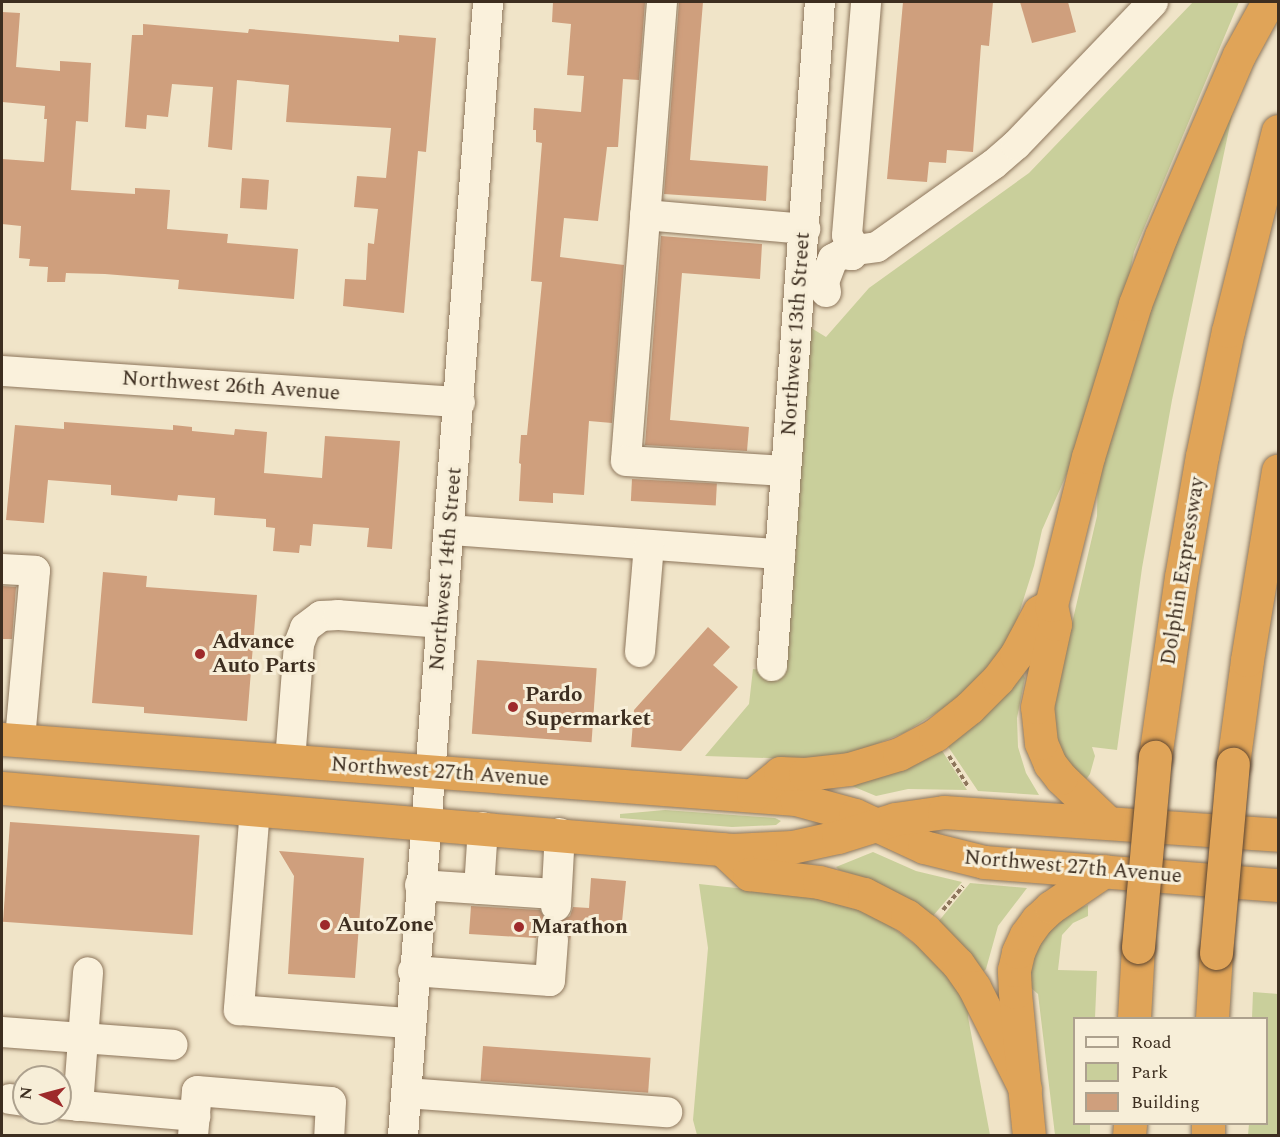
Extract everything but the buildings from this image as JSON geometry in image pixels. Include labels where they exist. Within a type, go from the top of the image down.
[{"type":"highway","points":[[1108,823],[1061,778],[1050,764],[1041,743],[1037,707],[1055,624],[1051,604],[1088,457],[1135,304],[1161,236],[1239,55],[1268,2]]},
{"type":"highway","name":"Dolphin Expressway","points":[[1134,1017],[1155,757],[1181,577],[1202,456],[1228,331],[1278,131]]},
{"type":"highway","points":[[1212,1017],[1233,764],[1247,660],[1278,471]]},
{"type":"highway","points":[[753,795],[780,773],[805,774],[849,769],[899,754],[935,735],[969,708],[998,679],[1016,655],[1039,612],[1051,604]]},
{"type":"highway","name":"Northwest 27th Avenue","points":[[11,739],[796,799],[829,806],[949,855],[993,863],[1273,888]]},
{"type":"highway","points":[[2,788],[560,833],[722,849],[792,847],[913,815],[944,812],[1277,834]]},
{"type":"highway","points":[[722,849],[749,874],[819,882],[864,894],[907,916],[925,930],[958,964],[974,987],[1025,1089]]},
{"type":"highway","points":[[1029,1136],[1015,992],[1014,970],[1018,952],[1026,935],[1037,920],[1051,907],[1104,872]]},
{"type":"street","name":"Northwest 14th Street","points":[[403,1136],[409,1023],[460,402],[488,2]]},
{"type":"street","points":[[662,2],[626,461],[786,471]]},
{"type":"street","name":"Northwest 13th Street","points":[[772,666],[820,2]]},
{"type":"street","points":[[798,311],[812,304],[826,292],[835,291],[852,271],[854,253],[847,235],[866,2]]},
{"type":"street","points":[[854,253],[877,247],[1016,145],[1153,2]]},
{"type":"street","points":[[645,215],[805,229]]},
{"type":"street","name":"Northwest 26th Avenue","points":[[2,370],[460,402]]},
{"type":"street","points":[[450,530],[780,554]]},
{"type":"street","points":[[640,652],[649,545]]},
{"type":"street","points":[[2,569],[35,571],[13,690],[11,739]]},
{"type":"street","points":[[290,761],[299,644],[305,628],[321,616],[338,615],[441,623]]},
{"type":"street","points":[[255,809],[239,1010],[409,1023]]},
{"type":"street","points":[[479,889],[483,827]]},
{"type":"street","points":[[420,885],[479,889],[555,900],[560,833]]},
{"type":"street","points":[[413,971],[550,981],[553,940]]},
{"type":"street","points":[[72,1092],[84,1038],[88,972]]},
{"type":"street","points":[[2,1032],[173,1045]]},
{"type":"street","points":[[72,1106],[194,1126],[197,1091],[331,1102],[329,1136]]},
{"type":"street","points":[[406,1093],[667,1112]]},
{"type":"path","points":[[943,747],[972,791]]},
{"type":"path","points":[[935,919],[966,883]]},
{"type":"green space","points":[[1193,2],[1239,2],[1134,252],[1129,277],[1068,471],[1042,530],[1034,566],[1010,642],[977,687],[904,733],[856,752],[798,759],[705,756],[749,704],[753,669],[782,672],[808,326],[826,337],[869,288],[1029,173]]},
{"type":"green space","points":[[1235,101],[1172,400],[1142,568],[1117,750],[1092,747],[1095,756],[1090,774],[1085,781],[1065,760],[1057,744],[1053,705],[1097,516],[1098,465],[1145,312]]},
{"type":"green space","points":[[1023,674],[1025,678],[1017,718],[1018,747],[1026,773],[1039,795],[978,791],[947,745],[1019,675]]},
{"type":"green space","points":[[941,749],[967,790],[908,789],[876,796],[852,786],[852,784],[880,777],[910,765]]},
{"type":"green space","points":[[665,810],[775,818],[781,821],[776,825],[732,827],[620,818],[620,814]]},
{"type":"green space","points":[[873,852],[916,871],[962,882],[932,917],[859,876],[836,867]]},
{"type":"green space","points":[[970,883],[1027,888],[998,926],[986,969],[983,972],[938,922]]},
{"type":"green space","points":[[699,884],[809,896],[865,912],[892,927],[916,945],[922,940],[971,1000],[968,1017],[990,1135],[697,1135],[693,1120],[708,948]]},
{"type":"green space","points":[[1088,905],[1088,916],[1073,923],[1062,935],[1058,970],[1097,971],[1095,1017],[1073,1017],[1073,1125],[1090,1125],[1090,1135],[1055,1135],[1038,994],[1030,987],[1029,977],[1032,956],[1048,929],[1073,910]]},
{"type":"green space","points":[[1253,992],[1278,994],[1278,1135],[1248,1135],[1249,1125],[1268,1125],[1268,1017],[1252,1017]]},
{"type":"place","name":"Advance Auto Parts","points":[[200,654]]},
{"type":"place","name":"Pardo Supermarket","points":[[513,707]]},
{"type":"place","name":"AutoZone","points":[[325,925]]},
{"type":"place","name":"Marathon","points":[[519,927]]}]
